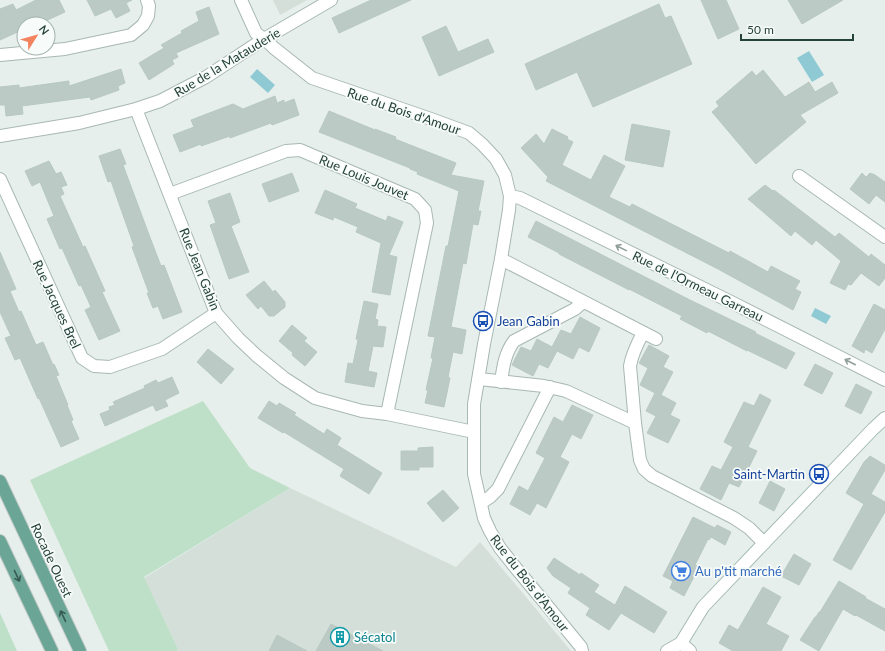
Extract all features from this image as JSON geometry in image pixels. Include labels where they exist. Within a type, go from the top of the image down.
[{"type":"main road","name":"Rocade Ouest","points":[[0,481],[80,651]]},
{"type":"main road","points":[[0,541],[52,651]]},
{"type":"street","points":[[0,55],[65,49],[131,35],[143,26],[148,16],[149,6],[147,0]]},
{"type":"street","name":"Rue du Bois d'Amour","points":[[241,0],[256,33],[312,78],[431,119],[469,134],[482,144],[496,159],[505,175],[510,196],[509,210],[474,404],[474,474],[484,518],[490,532],[500,548],[572,636],[582,651]]},
{"type":"street","name":"Rue de la Matauderie","points":[[0,136],[79,123],[136,109],[160,101],[206,77],[264,39],[331,0]]},
{"type":"street","name":"Rue Jean Gabin","points":[[136,109],[216,313],[238,338],[284,378],[315,398],[362,411],[387,414],[474,432]]},
{"type":"street","name":"Rue Louis Jouvet","points":[[170,194],[286,151],[300,150],[415,199],[425,210],[427,223],[387,414]]},
{"type":"street","points":[[799,176],[885,236]]},
{"type":"street","name":"Rue Jacques Brel","points":[[0,179],[82,358],[94,366],[110,367],[162,349],[216,313]]},
{"type":"street","name":"Rue de l'Ormeau Garreau","points":[[510,196],[520,198],[885,380]]},
{"type":"street","points":[[501,259],[656,339]]},
{"type":"street","points":[[501,382],[503,367],[509,348],[514,341],[575,309],[583,302]]},
{"type":"street","points":[[643,333],[631,358],[630,366],[640,460],[644,469],[652,476],[734,518],[749,528],[764,543]]},
{"type":"street","points":[[479,379],[550,387],[566,391],[635,423]]},
{"type":"street","points":[[480,503],[490,497],[498,489],[550,387]]},
{"type":"street","points":[[667,651],[681,643],[703,607],[885,418]]},
{"type":"street","points":[[681,643],[690,651]]},
{"type":"shaded area","points":[[273,0],[307,0],[280,15]]},
{"type":"shaded area","points":[[290,488],[456,567],[480,542],[571,651],[177,651],[178,649],[144,578]]},
{"type":"green space","points":[[203,401],[250,468],[290,488],[144,577],[178,649],[177,651],[109,651],[30,480]]},
{"type":"green space","points":[[0,613],[17,651],[0,651]]},
{"type":"water","points":[[809,51],[824,75],[812,82],[797,58]]},
{"type":"water","points":[[257,69],[275,85],[268,93],[250,77]]},
{"type":"water","points":[[815,308],[831,316],[826,324],[811,316]]},
{"type":"building","points":[[36,0],[59,0],[65,12],[56,16],[16,16],[16,33],[0,40],[0,9],[13,4],[16,10]]},
{"type":"building","points":[[87,0],[132,0],[126,3],[130,11],[116,18],[111,9],[95,16]]},
{"type":"building","points":[[371,0],[411,0],[339,33],[332,18]]},
{"type":"building","points":[[701,0],[726,0],[739,29],[718,39]]},
{"type":"building","points":[[788,0],[843,0],[802,24]]},
{"type":"building","points":[[659,4],[665,18],[671,16],[692,64],[593,107],[577,72],[536,90],[525,64]]},
{"type":"building","points":[[209,7],[219,34],[176,53],[178,57],[172,60],[174,64],[149,80],[139,63],[164,48],[161,45],[182,33],[181,31],[199,21],[196,12]]},
{"type":"building","points":[[446,26],[458,52],[488,39],[494,52],[439,76],[422,37]]},
{"type":"building","points":[[121,69],[125,83],[118,86],[119,90],[91,100],[90,97],[22,106],[23,114],[6,116],[5,105],[0,105],[0,87],[19,85],[19,88],[69,81],[69,86]]},
{"type":"building","points":[[763,70],[785,97],[809,82],[815,92],[832,82],[838,93],[800,115],[806,122],[756,164],[712,112],[719,106],[716,102],[752,71],[756,76]]},
{"type":"building","points":[[275,96],[277,103],[284,100],[284,103],[294,99],[299,115],[272,125],[271,123],[230,138],[230,136],[201,146],[201,144],[180,152],[173,135],[194,127],[191,120],[233,104],[243,109]]},
{"type":"building","points":[[329,111],[396,137],[395,139],[456,163],[451,175],[484,181],[478,211],[481,211],[478,225],[473,224],[466,264],[463,263],[451,327],[466,330],[462,354],[453,352],[448,377],[450,378],[444,407],[425,403],[435,337],[428,336],[446,246],[448,246],[459,191],[417,174],[418,172],[410,168],[319,132]]},
{"type":"building","points":[[632,124],[670,131],[663,167],[625,160]]},
{"type":"building","points":[[552,129],[568,137],[567,139],[573,142],[562,165],[591,180],[604,155],[625,166],[609,197],[630,207],[632,204],[729,253],[730,251],[768,272],[771,266],[800,281],[795,289],[801,292],[793,310],[718,269],[546,181],[548,177],[521,148],[536,134],[544,144]]},
{"type":"building","points":[[120,149],[126,164],[123,165],[151,240],[161,266],[164,265],[182,312],[163,319],[158,306],[153,308],[147,293],[149,293],[132,247],[134,246],[111,181],[108,182],[99,156]]},
{"type":"building","points":[[49,161],[56,174],[61,172],[67,185],[61,187],[64,194],[60,196],[105,291],[102,292],[120,331],[99,340],[85,310],[91,307],[81,285],[79,286],[62,248],[60,249],[47,219],[54,216],[40,182],[32,186],[25,171]]},
{"type":"building","points":[[292,173],[299,191],[269,202],[262,184]]},
{"type":"building","points":[[862,173],[866,177],[870,173],[885,182],[885,202],[876,195],[869,204],[850,189]]},
{"type":"building","points":[[765,185],[773,191],[774,190],[835,237],[839,233],[869,257],[871,254],[885,265],[885,278],[879,286],[861,273],[851,285],[848,284],[845,290],[830,283],[841,261],[816,240],[812,245],[795,231],[791,236],[748,199]]},
{"type":"building","points":[[325,190],[357,204],[355,208],[386,221],[388,216],[403,222],[389,255],[397,257],[390,295],[372,292],[381,243],[356,232],[358,227],[334,217],[333,220],[315,213]]},
{"type":"building","points":[[230,193],[240,222],[231,226],[249,272],[229,279],[210,225],[216,223],[208,201]]},
{"type":"building","points":[[536,221],[795,353],[786,369],[708,331],[707,333],[680,319],[682,316],[528,237]]},
{"type":"building","points":[[0,252],[16,289],[10,291],[19,312],[21,311],[36,345],[43,342],[59,375],[56,376],[73,420],[71,421],[79,439],[61,447],[20,358],[15,360],[5,338],[11,336],[0,312]]},
{"type":"building","points":[[264,281],[273,292],[275,290],[285,302],[285,307],[274,316],[269,316],[261,306],[258,309],[246,295]]},
{"type":"building","points":[[364,301],[378,304],[375,319],[378,320],[377,326],[386,327],[383,347],[373,346],[368,371],[377,373],[374,387],[345,382],[348,363],[353,364],[358,340],[356,339]]},
{"type":"building","points":[[874,304],[885,310],[885,329],[872,353],[865,349],[864,353],[852,346]]},
{"type":"building","points":[[580,317],[600,328],[589,352],[579,347],[573,359],[557,351],[548,368],[539,364],[533,376],[512,365],[521,347],[531,351],[537,339],[552,347],[561,330],[571,334]]},
{"type":"building","points":[[292,325],[307,338],[304,341],[317,352],[305,366],[279,341]]},
{"type":"building","points":[[649,345],[669,356],[663,367],[673,372],[661,395],[676,403],[670,415],[680,420],[668,443],[647,433],[656,416],[646,411],[655,393],[640,385],[648,368],[639,363]]},
{"type":"building","points":[[208,349],[234,369],[221,384],[197,362]]},
{"type":"building","points":[[815,364],[833,373],[822,394],[804,385]]},
{"type":"building","points":[[172,377],[179,393],[165,400],[168,406],[156,411],[153,405],[105,426],[100,414],[110,410],[109,407],[115,405],[113,402],[145,388],[144,386],[156,380],[158,383]]},
{"type":"building","points":[[856,384],[872,392],[861,414],[845,406]]},
{"type":"building","points":[[760,394],[771,400],[748,447],[757,451],[739,487],[729,483],[721,500],[700,489],[712,466],[721,470],[733,447],[724,442],[744,402],[754,406]]},
{"type":"building","points":[[269,401],[277,406],[279,403],[296,413],[294,415],[324,434],[327,429],[341,438],[337,445],[382,473],[369,494],[340,476],[344,469],[284,432],[283,433],[258,418]]},
{"type":"building","points":[[572,405],[593,415],[581,439],[572,434],[560,457],[569,462],[546,508],[537,503],[530,515],[510,504],[519,486],[528,491],[545,458],[536,453],[554,417],[563,422]]},
{"type":"building","points":[[433,447],[433,467],[419,467],[419,470],[401,470],[401,451],[418,451],[418,448]]},
{"type":"building","points":[[870,456],[885,465],[885,470],[871,494],[885,502],[885,512],[851,570],[833,560],[864,504],[846,493],[864,462]]},
{"type":"building","points":[[770,481],[785,489],[774,511],[759,503]]},
{"type":"building","points":[[443,490],[459,508],[443,522],[427,503]]},
{"type":"building","points":[[693,517],[715,528],[717,525],[731,532],[725,545],[711,537],[709,540],[708,539],[695,565],[699,567],[684,596],[670,588],[673,581],[663,576]]},
{"type":"building","points":[[794,554],[811,564],[799,585],[781,576]]},
{"type":"building","points":[[554,558],[580,575],[581,573],[599,585],[594,592],[615,605],[625,586],[667,612],[654,633],[621,613],[609,630],[586,615],[590,608],[568,593],[571,588],[553,576],[547,568]]},
{"type":"building","points":[[839,581],[885,609],[885,631],[843,609],[819,651],[800,640],[820,612]]},
{"type":"building","points":[[763,587],[781,597],[766,624],[789,636],[781,651],[733,651],[719,643],[729,625],[738,630]]},
{"type":"building","name":"Sécatol","points":[[331,624],[383,651],[316,651]]},
{"type":"building","points":[[277,635],[307,651],[269,651]]},
{"type":"place","name":"Jean Gabin","points":[[483,321]]},
{"type":"place","name":"Saint-Martin","points":[[819,474]]},
{"type":"place","name":"Au p'tit marché","points":[[681,571]]},
{"type":"place","name":"Sécatol","points":[[340,637]]}]
